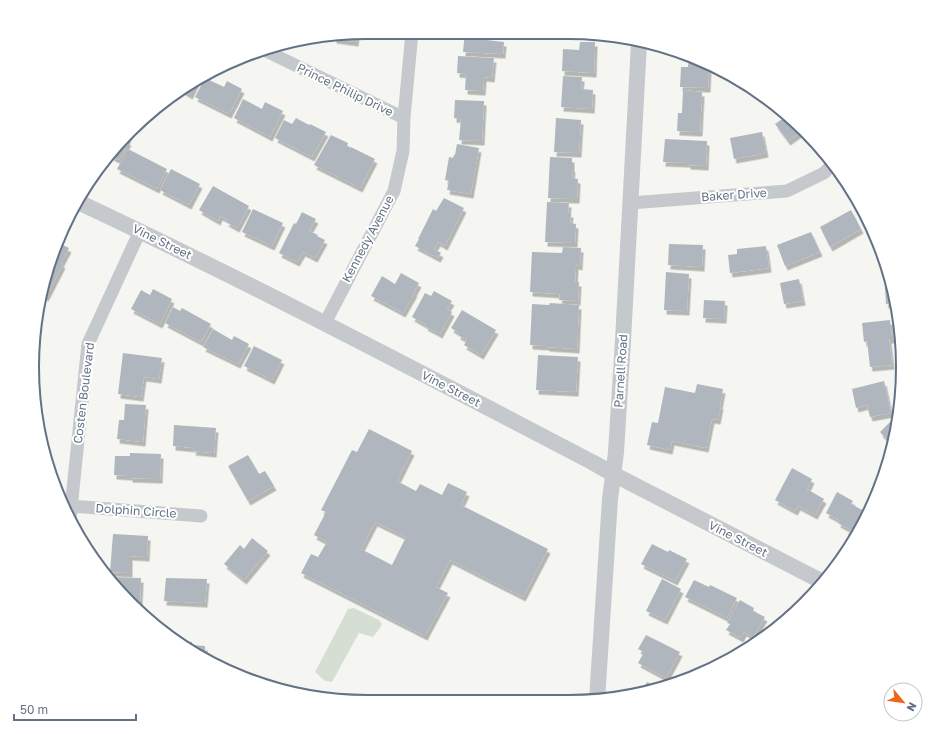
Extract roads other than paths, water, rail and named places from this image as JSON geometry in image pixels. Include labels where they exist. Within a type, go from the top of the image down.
[{"type":"street","name":"Kennedy Avenue","points":[[325,323],[394,191],[403,151],[404,118],[411,39]]},
{"type":"street","name":"Parnell Road","points":[[597,693],[610,498],[616,452],[639,47]]},
{"type":"street","name":"Prince Philip Drive","points":[[271,53],[404,118]]},
{"type":"street","name":"Baker Drive","points":[[630,203],[787,191],[824,173],[829,168]]},
{"type":"street","name":"Vine Street","points":[[82,204],[325,323],[818,579]]},
{"type":"street","name":"Costen Boulevard","points":[[71,507],[88,344],[140,231]]},
{"type":"street","name":"Dolphin Circle","points":[[73,512],[201,516]]}]
